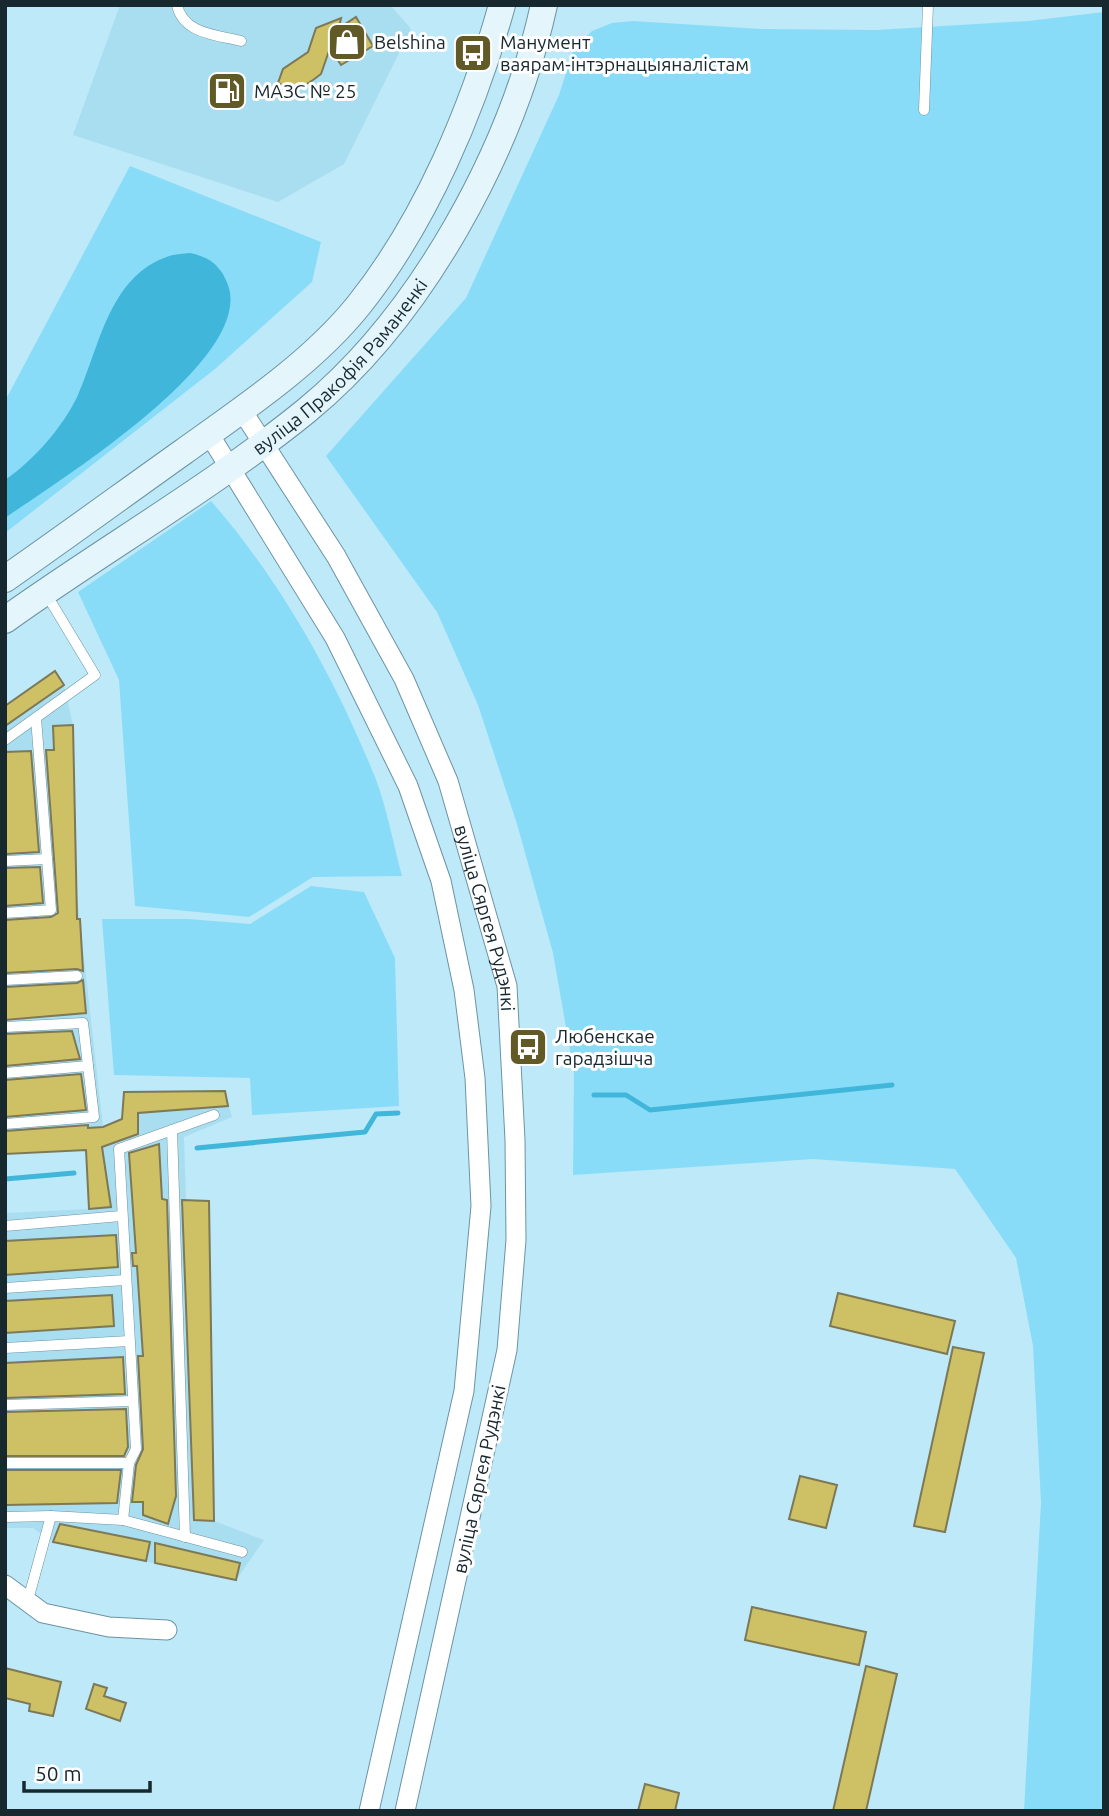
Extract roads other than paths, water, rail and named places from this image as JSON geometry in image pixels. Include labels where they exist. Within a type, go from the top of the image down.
[{"type":"street","name":"вуліца Пракофія Раманенкі","points":[[5,579],[241,410],[304,359],[357,307],[395,252],[428,194],[455,134],[502,5]]},
{"type":"street","name":"вуліца Пракофія Раманенкі","points":[[5,620],[231,467],[307,409],[401,311],[455,232],[502,134],[525,72],[544,5]]},
{"type":"street","name":"вуліца Сяргея Рудэнкі","points":[[241,410],[336,556],[404,680],[448,781],[507,986],[515,1140],[516,1240],[507,1350],[405,1811]]},
{"type":"street","name":"вуліца Сяргея Рудэнкі","points":[[209,434],[335,638],[408,786],[441,881],[464,989],[475,1078],[481,1206],[464,1391],[369,1811]]},
{"type":"street","points":[[5,1586],[43,1613],[109,1627],[167,1630]]},
{"type":"lane","points":[[177,5],[186,23],[198,31],[241,41]]},
{"type":"lane","points":[[924,110],[928,5]]},
{"type":"lane","points":[[5,740],[95,675],[45,592]]},
{"type":"lane","points":[[5,913],[51,910],[36,718]]},
{"type":"lane","points":[[5,861],[47,859]]},
{"type":"lane","points":[[5,980],[76,976]]},
{"type":"lane","points":[[5,1027],[83,1023],[94,1117],[5,1124]]},
{"type":"lane","points":[[5,1073],[88,1066]]},
{"type":"lane","points":[[123,1520],[129,1463],[136,1449],[119,1149],[214,1115]]},
{"type":"lane","points":[[172,1130],[186,1537]]},
{"type":"lane","points":[[5,1226],[121,1216]]},
{"type":"lane","points":[[5,1287],[125,1280]]},
{"type":"lane","points":[[5,1348],[129,1341]]},
{"type":"lane","points":[[5,1405],[133,1401]]},
{"type":"lane","points":[[5,1463],[129,1463]]},
{"type":"lane","points":[[5,1517],[51,1516],[123,1520],[242,1552]]},
{"type":"lane","points":[[28,1601],[51,1516]]},
{"type":"waterway","points":[[594,1095],[626,1095],[650,1110],[892,1085]]},
{"type":"waterway","points":[[197,1148],[365,1132],[376,1114],[398,1113]]},
{"type":"waterway","points":[[5,1179],[74,1173]]},
{"type":"place","name":"Belshina","points":[[347,42]]},
{"type":"place","name":"Манумент ваярам-інтэрнацыяналістам","points":[[473,53]]},
{"type":"place","name":"МАЗС № 25","points":[[227,91]]},
{"type":"place","name":"Любенскае гарадзішча","points":[[528,1047]]}]
